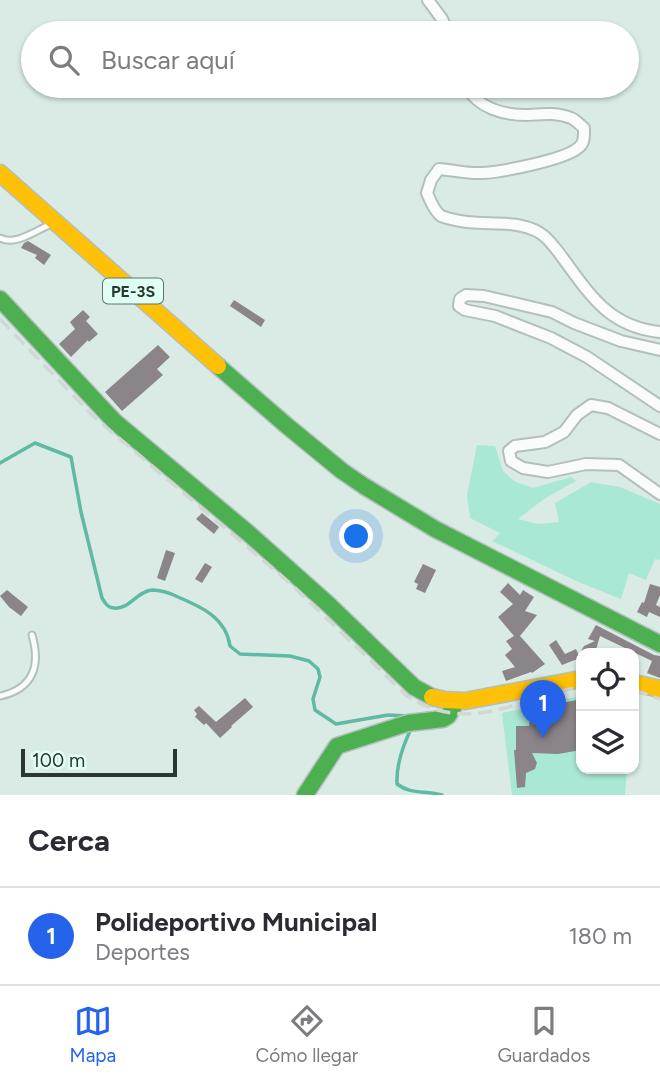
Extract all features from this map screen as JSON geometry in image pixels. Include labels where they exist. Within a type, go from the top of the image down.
[{"type":"main road","name":"PE-3S","points":[[0,173],[305,442],[364,486],[460,542],[660,644]]},
{"type":"main road","points":[[0,299],[115,422],[247,531],[404,678],[425,694],[457,701],[480,699],[576,680]]},
{"type":"main road","points":[[639,683],[660,689]]},
{"type":"main road","points":[[305,795],[337,746],[413,722],[443,719],[448,716],[457,701]]},
{"type":"street","points":[[428,0],[443,21]]},
{"type":"street","points":[[475,98],[488,108],[502,112],[523,115],[553,113],[573,119],[584,128],[584,141],[578,149],[562,156],[522,167],[482,173],[439,169],[431,180],[427,193],[441,216],[459,221],[523,225],[543,234],[592,298],[620,321],[641,330],[660,332]]},
{"type":"street","points":[[660,350],[621,341],[552,312],[484,296],[466,295],[460,299],[459,306],[465,310],[495,316],[551,338],[587,357],[660,406]]},
{"type":"street","points":[[660,434],[608,408],[591,405],[577,415],[564,432],[545,442],[515,446],[509,451],[511,461],[523,468],[548,472],[586,464],[619,465],[660,494]]},
{"type":"lane","points":[[0,238],[5,241],[15,240],[54,222]]},
{"type":"lane","points":[[0,696],[15,692],[30,679],[36,654],[32,635]]},
{"type":"green space","points":[[477,445],[495,446],[503,471],[514,481],[533,488],[571,477],[576,481],[544,499],[518,519],[538,524],[559,522],[555,503],[591,482],[620,487],[660,504],[660,560],[655,559],[646,580],[629,573],[621,599],[492,541],[500,533],[470,518],[467,495]]},
{"type":"green space","points":[[576,697],[576,774],[627,774],[625,795],[512,795],[502,713]]},
{"type":"building","points":[[28,241],[51,255],[44,265],[35,258],[37,255],[21,248]]},
{"type":"building","points":[[234,300],[265,320],[261,327],[230,306]]},
{"type":"building","points":[[83,310],[90,317],[86,321],[98,334],[71,357],[59,344],[75,329],[70,322]]},
{"type":"building","points":[[158,345],[170,357],[157,369],[163,375],[122,411],[105,392]]},
{"type":"building","points":[[202,513],[219,527],[214,534],[196,519]]},
{"type":"building","points":[[166,550],[175,553],[165,581],[157,578]]},
{"type":"building","points":[[205,563],[212,567],[202,583],[195,579]]},
{"type":"building","points":[[423,564],[436,570],[425,593],[416,589],[418,584],[414,582]]},
{"type":"building","points":[[508,583],[520,595],[523,590],[534,597],[525,611],[537,615],[520,636],[545,664],[532,673],[506,681],[502,671],[515,667],[505,655],[512,649],[506,641],[514,636],[498,617],[513,604],[500,592]]},
{"type":"building","points":[[650,584],[660,587],[656,605],[660,607],[660,617],[649,612],[647,617],[637,612],[642,602],[644,603]]},
{"type":"building","points":[[7,590],[28,607],[21,616],[0,596]]},
{"type":"building","points":[[596,625],[660,656],[660,678],[647,673],[652,661],[639,655],[639,648],[625,648],[600,636],[596,648],[583,648],[595,641],[588,639]]},
{"type":"building","points":[[556,640],[565,654],[576,649],[576,660],[562,665],[549,645]]},
{"type":"building","points":[[245,698],[253,707],[220,738],[206,723],[204,725],[195,717],[197,714],[194,710],[199,706],[216,722]]},
{"type":"building","points":[[576,700],[576,751],[558,754],[532,753],[537,763],[535,769],[526,773],[525,787],[517,788],[514,750],[516,726],[529,726],[530,718],[539,708]]},
{"type":"waterway","points":[[0,463],[35,443],[71,457],[102,598],[108,606],[119,608],[147,591],[169,593],[212,615],[224,628],[230,646],[240,654],[290,656],[309,661],[318,669],[320,677],[313,699],[315,710],[336,724],[388,715],[410,716]]},
{"type":"waterway","points":[[412,727],[401,755],[397,784],[413,791],[442,795]]},
{"type":"railway","points":[[0,319],[94,417],[292,585],[407,696],[430,708],[473,714],[494,711],[576,688]]},
{"type":"railway","points":[[639,692],[660,699]]},
{"type":"traffic: fast","points":[[0,299],[115,422],[247,532],[328,604],[414,687],[432,697]]},
{"type":"traffic: fast","points":[[218,366],[286,425],[364,486],[435,529],[660,644]]},
{"type":"traffic: fast","points":[[305,795],[337,746],[408,723],[443,719],[448,716],[457,701]]},
{"type":"traffic: slow","points":[[0,173],[218,366]]},
{"type":"traffic: slow","points":[[432,697],[465,701],[576,680]]},
{"type":"traffic: slow","points":[[639,684],[660,689]]},
{"type":"place","name":"Polideportivo Municipal","points":[[543,738]]}]
